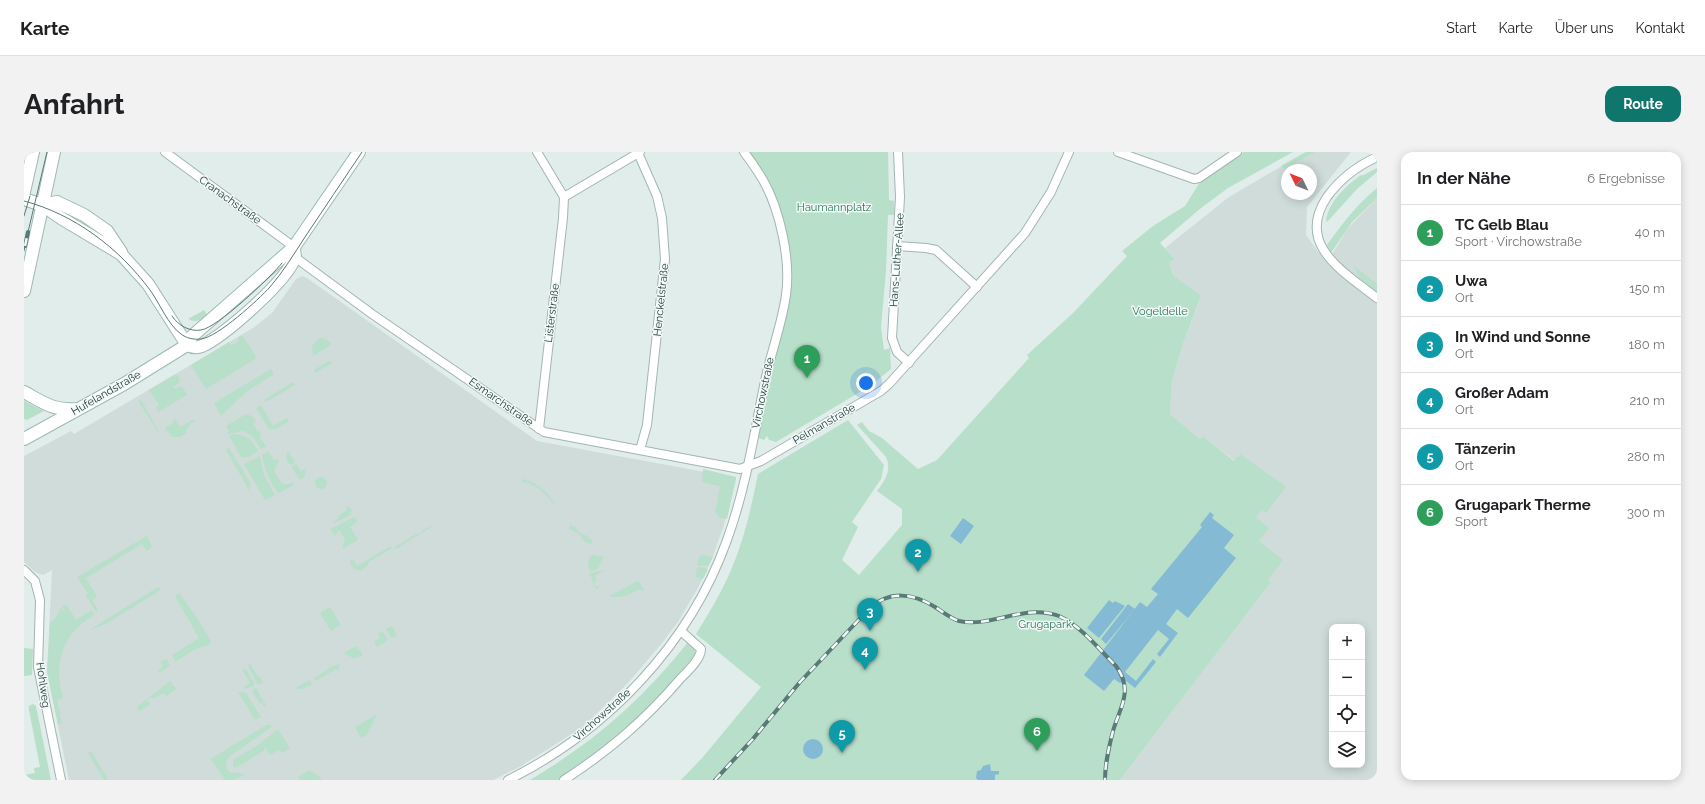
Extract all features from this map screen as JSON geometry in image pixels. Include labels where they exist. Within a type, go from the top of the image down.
[{"type":"main road","points":[[24,192],[33,152]]},
{"type":"main road","points":[[24,291],[54,152]]},
{"type":"main road","name":"Hufelandstraße","points":[[187,345],[191,347],[201,346],[239,320],[274,286],[293,251],[359,152]]},
{"type":"main road","points":[[24,199],[42,204],[61,218],[122,254],[148,284],[187,345]]},
{"type":"main road","name":"Hufelandstraße","points":[[24,439],[124,384],[187,345],[190,338],[293,251]]},
{"type":"main road","points":[[24,392],[56,409],[80,409]]},
{"type":"street","name":"Cranachstraße","points":[[165,152],[293,251]]},
{"type":"street","points":[[537,152],[564,197],[639,153]]},
{"type":"street","name":"Virchowstraße","points":[[508,780],[543,761],[589,728],[624,697],[665,653],[700,601],[728,538],[748,467],[767,371],[785,302],[787,279],[783,236],[777,215],[764,181],[744,152]]},
{"type":"street","name":"Hans-Luther-Allee","points":[[898,152],[900,197],[892,338],[898,352],[908,363]]},
{"type":"street","name":"Pelmanstraße","points":[[748,467],[761,461],[881,391],[1017,244],[1039,213],[1051,192],[1069,152]]},
{"type":"street","points":[[1118,152],[1194,179],[1199,178],[1237,152]]},
{"type":"street","name":"Henckelstraße","points":[[639,153],[657,196],[662,218],[665,259],[647,425],[640,450]]},
{"type":"street","points":[[1377,157],[1351,172],[1328,196],[1320,209],[1316,220],[1316,232],[1320,244],[1336,265],[1377,298]]},
{"type":"street","name":"Listerstraße","points":[[539,429],[563,218],[564,197]]},
{"type":"street","points":[[897,246],[936,250],[977,287]]},
{"type":"street","name":"Esmarchstraße","points":[[293,251],[379,318],[544,432],[740,469],[748,467]]},
{"type":"street","name":"Hohlweg","points":[[24,570],[35,581],[40,600],[38,667],[61,780]]},
{"type":"street","points":[[564,780],[597,758],[629,732],[656,707],[690,668],[701,653],[701,649],[681,631]]},
{"type":"shaded area","points":[[1306,152],[1351,152],[1317,194],[1317,164],[1285,164]]},
{"type":"shaded area","points":[[1281,167],[1281,200],[1313,200],[1307,207],[1306,235],[1323,258],[1333,253],[1348,228],[1377,198],[1377,780],[1120,780],[1271,582],[1268,580],[1262,544],[1259,541],[1256,517],[1262,509],[1266,512],[1240,454],[1235,461],[1203,436],[1200,439],[1170,414],[1172,381],[1183,344],[1201,297],[1173,275],[1169,263],[1175,259],[1165,248],[1229,197]]},
{"type":"shaded area","points":[[302,276],[307,278],[537,441],[732,477],[734,481],[724,525],[713,556],[699,586],[678,622],[628,683],[578,730],[521,766],[493,780],[69,780],[47,672],[52,570],[43,575],[35,572],[24,562],[24,456],[71,431],[74,434],[253,328],[272,313],[296,279]]},
{"type":"green space","name":"Haumannplatz","points":[[748,152],[888,152],[889,200],[894,201],[894,215],[888,215],[886,271],[881,327],[884,350],[890,348],[891,369],[870,386],[776,442],[769,440],[767,436],[764,440],[758,438],[785,316],[786,239]]},
{"type":"green space","name":"Grugapark","points":[[1244,152],[1293,152],[1228,188],[1201,208],[1160,243],[1175,259],[1169,263],[1173,275],[1201,296],[1183,344],[1172,381],[1170,414],[1200,439],[1203,436],[1234,461],[1240,454],[1286,487],[1266,513],[1262,510],[1256,517],[1269,528],[1259,541],[1283,560],[1268,580],[1271,582],[1120,780],[681,780],[703,757],[761,687],[696,634],[721,592],[736,558],[748,519],[758,474],[848,420],[884,465],[881,479],[852,522],[858,527],[842,560],[859,575],[902,525],[902,509],[877,491],[887,475],[888,462],[886,457],[857,425],[862,422],[869,431],[882,438],[918,469],[937,460],[1029,358],[1027,355],[1073,313],[1127,256],[1122,251],[1153,226],[1185,206],[1200,182]]},
{"type":"green space","points":[[1306,152],[1315,152],[1293,164],[1285,164]]},
{"type":"green space","points":[[1377,168],[1377,172],[1357,189],[1327,222],[1326,220],[1331,206],[1339,194],[1361,175],[1364,175]]},
{"type":"green space","points":[[1377,188],[1377,198],[1352,222],[1331,253],[1327,245],[1356,208]]},
{"type":"green space","points":[[1354,266],[1377,284],[1377,292],[1359,277]]},
{"type":"green space","points":[[204,310],[208,316],[203,319],[193,321],[188,319]]},
{"type":"green space","points":[[242,335],[257,358],[206,389],[191,365],[229,342],[232,345],[239,341],[238,338]]},
{"type":"green space","points":[[321,338],[326,339],[332,344],[313,356],[312,346]]},
{"type":"green space","points":[[329,361],[333,363],[315,373],[314,370]]},
{"type":"green space","points":[[271,369],[274,374],[245,393],[221,416],[214,403]]},
{"type":"green space","points":[[174,375],[178,375],[180,382],[174,386],[174,389],[182,386],[187,395],[158,412],[156,408],[159,405],[149,390]]},
{"type":"green space","points":[[293,382],[295,385],[266,402],[264,400]]},
{"type":"green space","points":[[141,400],[159,432],[138,401]]},
{"type":"green space","points":[[24,401],[44,411],[27,420],[24,419]]},
{"type":"green space","points":[[261,405],[273,426],[287,418],[289,421],[276,429],[269,429],[256,408]]},
{"type":"green space","points":[[246,414],[255,420],[256,422],[253,424],[258,432],[261,430],[260,438],[266,446],[261,449],[252,436],[243,431],[228,434],[227,432],[229,431],[226,426]]},
{"type":"green space","points":[[176,419],[180,427],[194,419],[195,421],[190,424],[190,427],[188,426],[186,433],[180,437],[172,437],[165,428]]},
{"type":"green space","points":[[234,434],[249,439],[258,451],[249,457],[241,457],[229,436]]},
{"type":"green space","points":[[229,448],[251,484],[249,489],[260,509],[226,450]]},
{"type":"green space","points":[[268,451],[273,459],[279,460],[274,471],[282,484],[289,484],[292,482],[294,485],[278,493],[264,466],[262,455]]},
{"type":"green space","points":[[288,451],[295,462],[290,465],[286,458]]},
{"type":"green space","points":[[260,456],[264,476],[275,495],[265,500],[244,464]]},
{"type":"green space","points":[[296,464],[301,471],[305,469],[305,476],[302,479],[299,479],[292,468],[292,466]]},
{"type":"green space","points":[[703,469],[736,477],[727,519],[718,517],[718,514],[715,513],[720,486],[702,482]]},
{"type":"green space","points":[[319,477],[323,477],[327,483],[323,489],[319,489],[315,485],[315,481]]},
{"type":"green space","points":[[522,479],[532,482],[541,488],[555,505],[540,489],[529,483],[522,482]]},
{"type":"green space","points":[[348,506],[352,511],[350,513],[351,515],[334,523],[333,522],[339,518],[338,516],[347,510],[346,507]]},
{"type":"green space","points":[[355,517],[357,522],[350,527],[358,540],[342,549],[345,540],[340,531],[338,531],[335,536],[330,529]]},
{"type":"green space","points":[[433,524],[431,527],[396,549],[395,547],[418,533],[419,534]]},
{"type":"green space","points":[[570,524],[572,527],[575,526],[579,533],[592,540],[592,543],[587,543],[579,534],[569,529]]},
{"type":"green space","points":[[147,536],[152,547],[147,551],[142,544],[86,578],[97,597],[92,600],[98,610],[96,612],[86,595],[88,593],[77,577]]},
{"type":"green space","points":[[391,546],[392,548],[369,562],[366,567],[360,571],[354,569],[349,562],[353,559],[357,566]]},
{"type":"green space","points":[[592,555],[604,557],[598,569],[590,571],[588,562]]},
{"type":"green space","points":[[700,555],[713,557],[708,567],[705,565],[697,566]]},
{"type":"green space","points":[[701,567],[708,569],[703,579],[695,577],[697,568]]},
{"type":"green space","points":[[605,570],[595,576],[597,580],[594,581],[595,586],[599,587],[597,589],[594,586],[590,573]]},
{"type":"green space","points":[[638,581],[644,590],[642,591],[639,589],[621,597],[609,596]]},
{"type":"green space","points":[[158,587],[160,589],[158,592],[107,623],[88,631]]},
{"type":"green space","points":[[179,593],[211,641],[209,645],[191,652],[176,662],[172,655],[199,638],[175,596]]},
{"type":"green space","points":[[66,604],[76,620],[92,610],[94,615],[74,631],[67,640],[63,650],[59,673],[63,698],[58,700],[62,723],[58,724],[47,672],[50,623],[55,619],[61,608],[68,614],[62,607]]},
{"type":"green space","points":[[330,607],[341,625],[331,631],[320,613]]},
{"type":"green space","points":[[392,626],[397,635],[392,638],[386,629]]},
{"type":"green space","points":[[382,631],[388,640],[377,647],[374,642],[380,638],[378,634]]},
{"type":"green space","points":[[688,642],[695,648],[695,655],[657,701],[598,754],[558,780],[530,780],[575,751],[616,718],[653,683]]},
{"type":"green space","points":[[356,646],[358,650],[360,649],[363,656],[353,658],[344,653]]},
{"type":"green space","points":[[24,648],[33,649],[32,675],[24,676]]},
{"type":"green space","points":[[166,659],[170,665],[160,673],[158,671],[163,666],[160,662]]},
{"type":"green space","points":[[250,664],[263,682],[258,685],[248,666]]},
{"type":"green space","points":[[340,664],[338,671],[336,669],[316,681],[314,678],[333,666]]},
{"type":"green space","points":[[242,669],[246,669],[254,683],[253,686],[245,689],[244,687],[250,683]]},
{"type":"green space","points":[[310,680],[312,684],[303,689],[297,689],[297,687]]},
{"type":"green space","points":[[170,681],[176,689],[166,696],[164,693],[153,699],[152,697],[147,700],[150,705],[139,711],[137,707]]},
{"type":"green space","points":[[256,688],[266,705],[264,706],[262,702],[260,704],[252,691]]},
{"type":"green space","points":[[238,692],[246,693],[261,717],[255,720]]},
{"type":"green space","points":[[33,704],[36,706],[51,780],[24,780],[24,775],[35,773],[34,768],[40,767],[29,710],[29,706]]},
{"type":"green space","points":[[377,714],[367,735],[361,738],[355,727]]},
{"type":"green space","points":[[268,724],[272,726],[230,756],[227,760],[226,767],[229,772],[245,774],[234,780],[225,780],[211,759]]},
{"type":"green space","points":[[278,729],[290,748],[282,753],[279,750],[270,755],[265,747],[265,750],[236,768],[233,766],[233,760],[258,745]]},
{"type":"green space","points":[[91,751],[108,780],[104,780],[88,753]]},
{"type":"green space","points":[[309,770],[322,780],[300,780],[298,777]]},
{"type":"water","points":[[1210,512],[1214,515],[1212,518],[1234,535],[1224,548],[1236,558],[1188,618],[1177,609],[1166,624],[1178,633],[1160,657],[1157,654],[1169,639],[1158,630],[1125,672],[1136,681],[1153,659],[1156,662],[1135,688],[1126,681],[1120,683],[1114,679],[1104,691],[1084,675],[1140,602],[1147,607],[1158,594],[1151,589],[1202,527],[1200,525]]},
{"type":"water","points":[[963,518],[974,526],[961,544],[950,536]]},
{"type":"water","points":[[1109,600],[1113,603],[1115,601],[1125,606],[1099,638],[1087,628]]},
{"type":"water","points":[[1128,604],[1135,609],[1106,644],[1101,639]]},
{"type":"water","points":[[813,739],[820,742],[823,749],[820,756],[813,759],[806,756],[803,749],[806,742]]},
{"type":"water","points":[[990,764],[991,771],[999,771],[999,774],[995,775],[995,780],[978,780],[976,778],[977,771],[981,770],[983,766]]},
{"type":"tram line","points":[[28,232],[47,152]]},
{"type":"tram line","points":[[24,201],[60,214],[78,224],[110,247],[138,275],[150,290],[176,330],[188,338],[201,339],[208,337],[227,325],[247,309],[270,287],[288,263],[362,152]]},
{"type":"tram line","points":[[24,216],[30,196]]},
{"type":"tram line","points":[[24,251],[25,246]]},
{"type":"tram line","points":[[172,316],[177,322],[188,329],[201,330],[209,327],[231,312],[282,263]]},
{"type":"railway","points":[[25,246],[28,232]]},
{"type":"railway","points":[[715,780],[752,740],[800,682],[869,609],[877,603],[893,596],[910,596],[927,602],[959,621],[984,621],[1033,612],[1059,616],[1075,625],[1116,666],[1124,683],[1124,699],[1110,743],[1106,761],[1105,780]]},
{"type":"place","name":"TC Gelb Blau","points":[[807,378]]},
{"type":"place","name":"Uwa","points":[[918,572]]},
{"type":"place","name":"In Wind und Sonne","points":[[870,631]]},
{"type":"place","name":"Großer Adam","points":[[865,670]]},
{"type":"place","name":"Grugapark Therme","points":[[1037,751]]},
{"type":"place","name":"Tänzerin","points":[[842,753]]},
{"type":"park label","name":"Vogeldelle","points":[[1160,311]]}]
